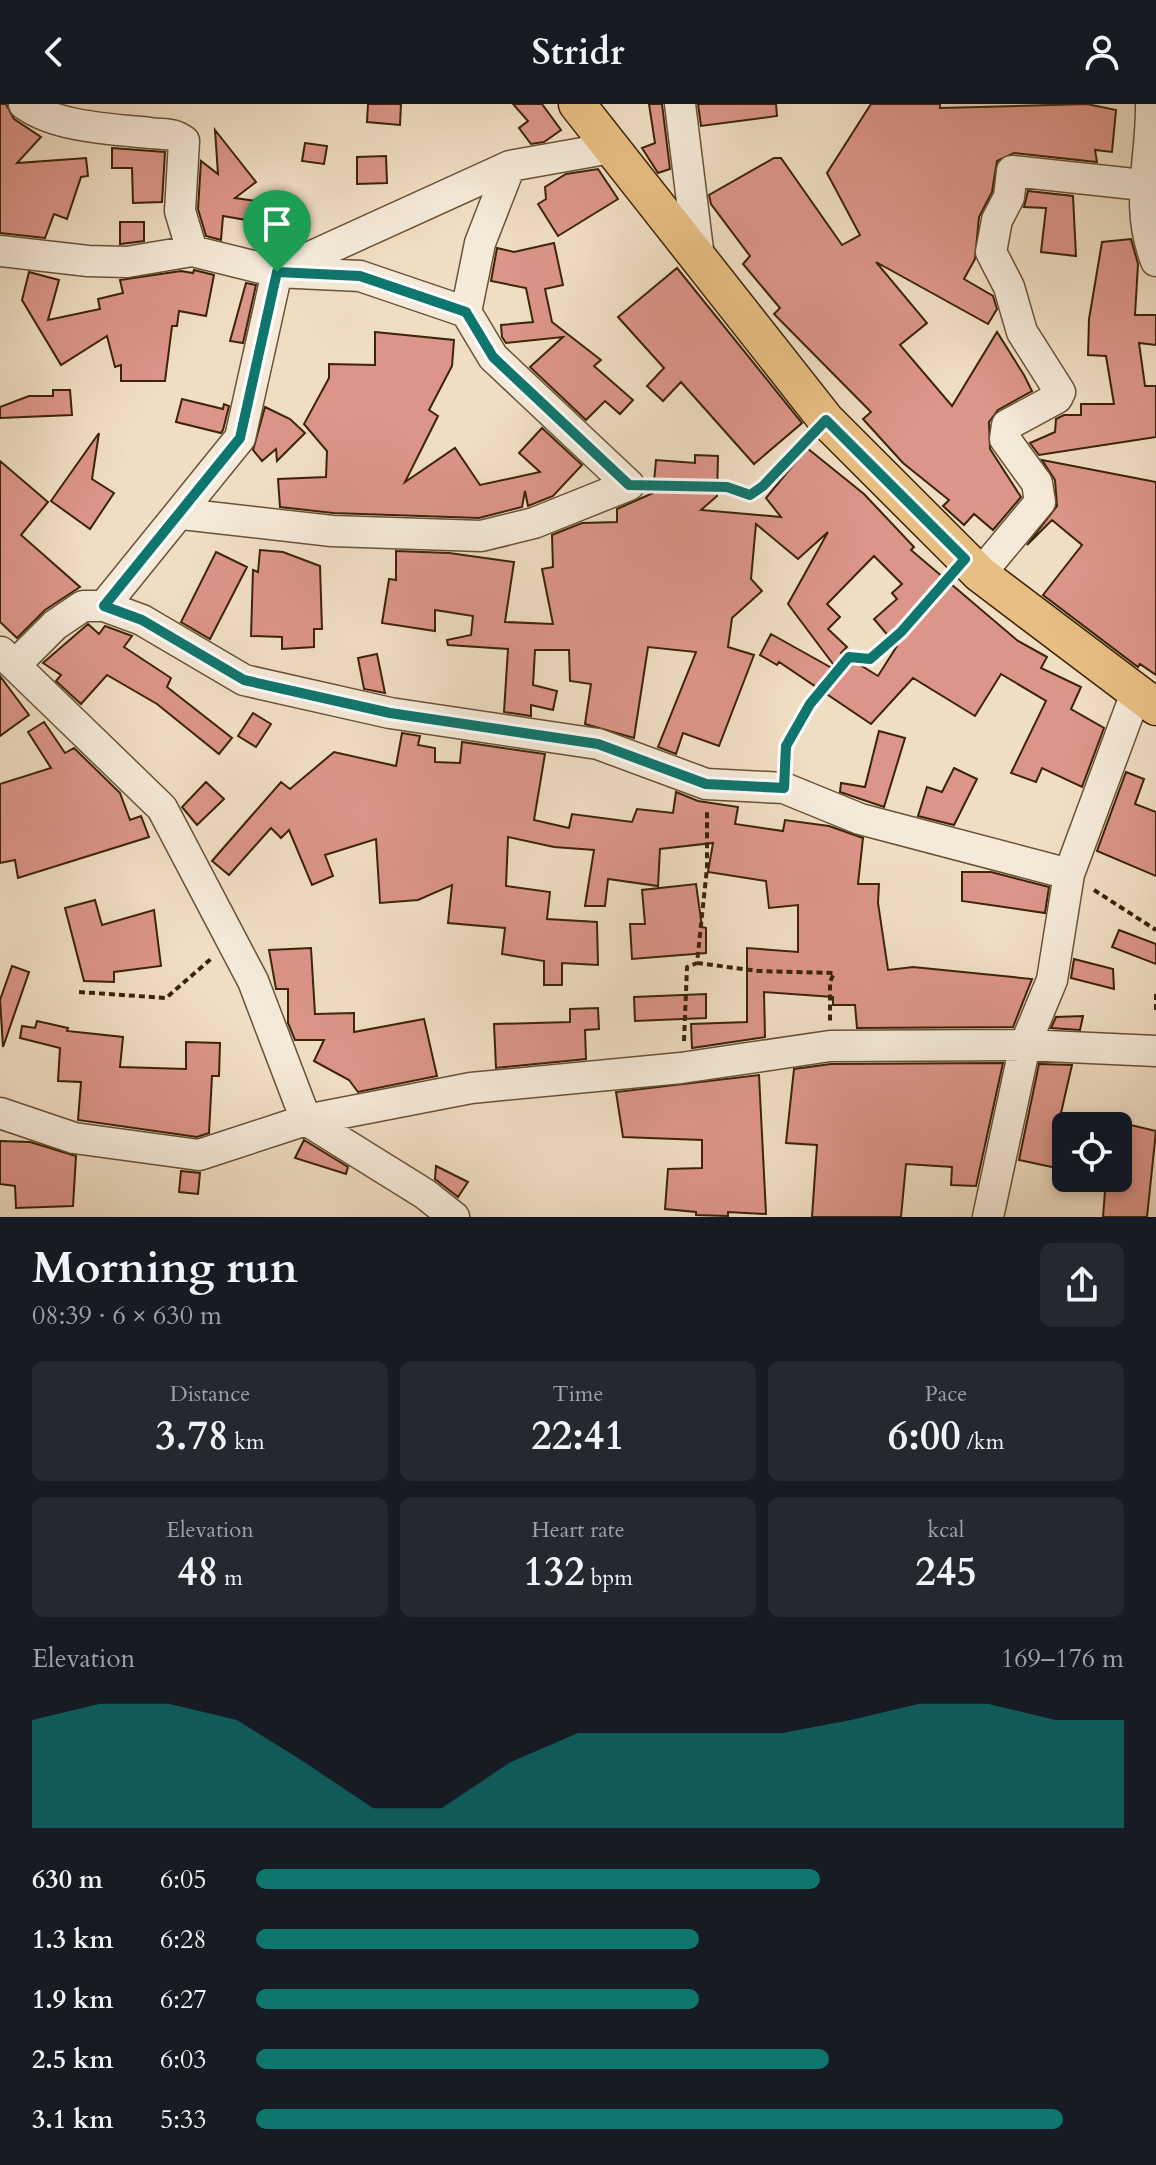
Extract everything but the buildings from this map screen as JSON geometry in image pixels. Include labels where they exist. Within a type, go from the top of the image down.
[{"type":"main road","points":[[577,104],[826,420],[973,566],[1146,700]]},
{"type":"street","points":[[24,104],[68,122],[154,134],[173,133],[184,141],[180,211],[192,251]]},
{"type":"street","points":[[680,104],[699,258]]},
{"type":"street","points":[[1151,104],[1143,185],[1145,215],[1156,261]]},
{"type":"street","points":[[277,272],[510,166],[611,148]]},
{"type":"street","points":[[466,312],[480,243],[510,166]]},
{"type":"street","points":[[973,566],[1040,502],[1037,483],[1005,439],[1007,425],[1057,398],[1060,392],[1022,332],[1009,287],[991,252],[997,220],[1009,197],[1012,171],[1143,185]]},
{"type":"street","points":[[0,251],[127,262],[192,251],[277,272],[360,276],[466,312],[493,357],[629,485],[534,523],[481,536],[332,531],[182,514]]},
{"type":"street","points":[[104,606],[182,514],[240,438],[277,272]]},
{"type":"street","points":[[454,1217],[306,1120],[253,981],[162,808],[8,658],[83,606],[104,606],[142,620],[244,680],[390,713],[598,744],[706,784],[784,788],[860,819],[1069,874]]},
{"type":"street","points":[[988,1217],[1025,1045],[1052,980],[1069,874],[1146,700]]},
{"type":"street","points":[[0,1113],[74,1138],[199,1155],[306,1120],[471,1088],[681,1068],[830,1046],[1025,1045],[1156,1051]]},
{"type":"path","points":[[629,485],[727,487],[750,495],[763,486],[826,420]]},
{"type":"path","points":[[784,788],[786,746],[810,704],[849,657],[870,659],[973,566]]},
{"type":"path","points":[[697,963],[707,868],[706,784]]},
{"type":"path","points":[[1069,874],[1156,930]]},
{"type":"path","points":[[79,992],[166,998],[204,961],[235,950]]},
{"type":"path","points":[[681,1068],[687,967],[697,963],[758,971],[834,973],[830,982],[830,1046]]},
{"type":"path","points":[[1156,994],[1156,1010]]},
{"type":"route","points":[[277,272],[360,276],[466,312],[493,357],[629,485],[674,483],[727,487],[750,495],[763,486],[826,420],[965,559],[901,632],[870,659],[849,657],[826,689],[810,704],[786,746],[784,788],[706,784],[598,744],[390,713],[244,680],[142,620],[104,606],[182,514],[240,438],[277,272]]}]
